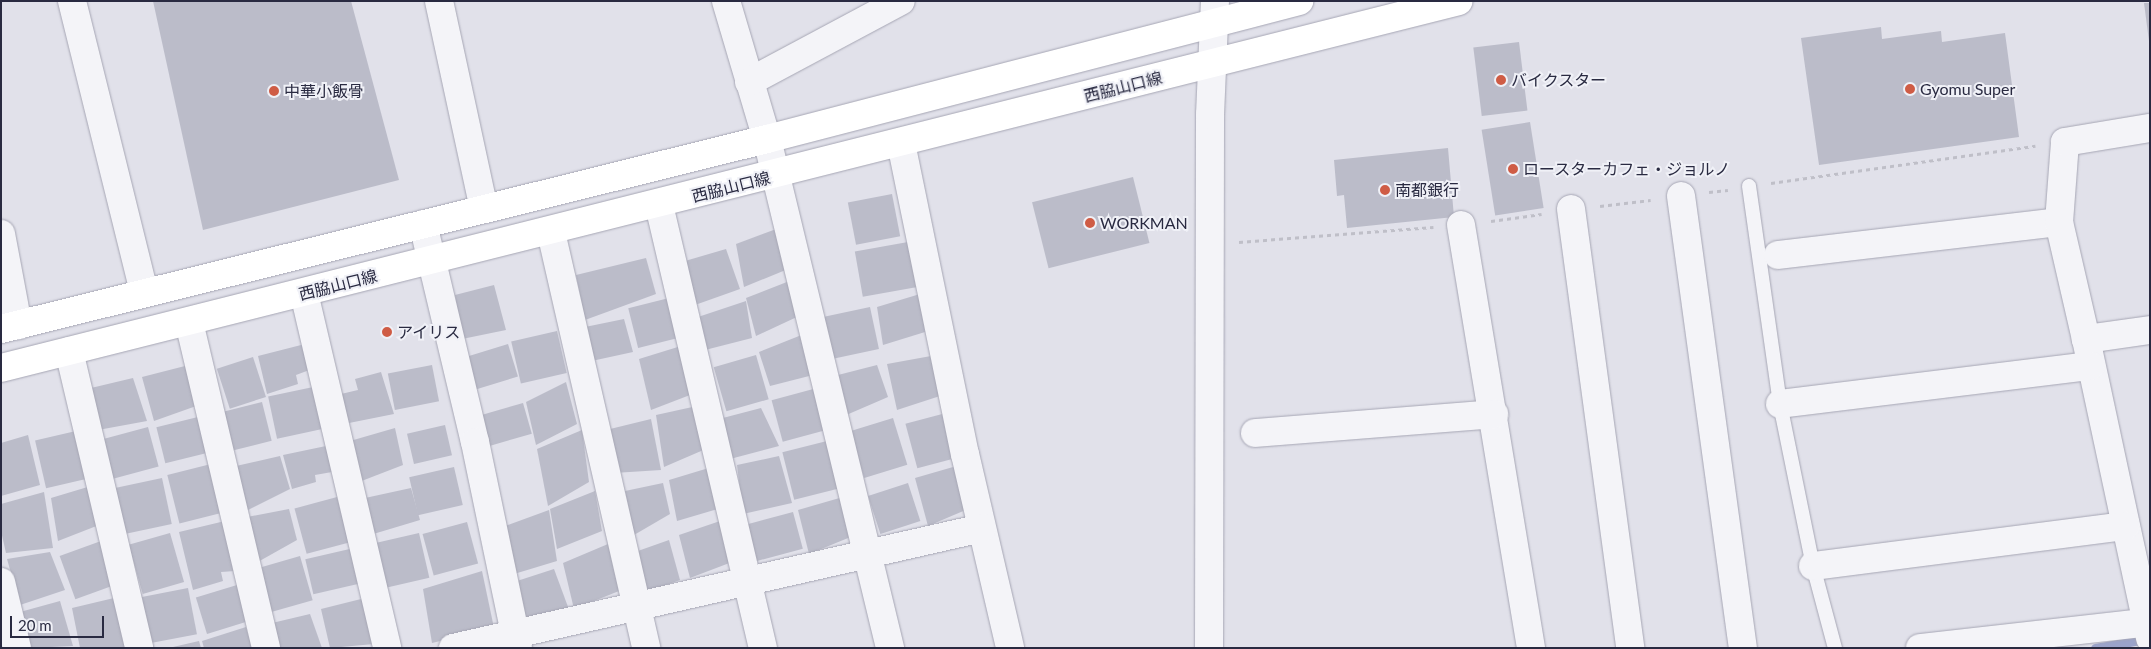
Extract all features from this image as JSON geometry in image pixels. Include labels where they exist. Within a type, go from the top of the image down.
[{"type":"street","points":[[72,1],[144,294]]},
{"type":"street","points":[[439,1],[484,209]]},
{"type":"street","points":[[726,1],[767,138],[890,648]]},
{"type":"street","points":[[749,82],[900,1]]},
{"type":"street","points":[[1,234],[10,327],[767,138],[1215,12],[1299,1]]},
{"type":"street","name":"西脇山口線","points":[[1,368],[659,205],[1460,1]]},
{"type":"street","points":[[1209,648],[1212,65],[1215,12]]},
{"type":"street","points":[[1920,648],[2027,642],[2149,627],[2125,526],[2086,339],[2059,222],[2065,142],[2150,128]]},
{"type":"street","points":[[901,143],[982,528],[1010,648]]},
{"type":"street","points":[[1681,196],[1743,648]]},
{"type":"street","points":[[659,205],[763,648]]},
{"type":"street","points":[[1571,210],[1630,648]]},
{"type":"street","points":[[1778,255],[2059,222]]},
{"type":"street","points":[[423,224],[517,641]]},
{"type":"street","points":[[1461,225],[1494,414],[1531,648]]},
{"type":"street","points":[[551,232],[646,648]]},
{"type":"street","points":[[304,293],[387,648]]},
{"type":"street","points":[[189,322],[266,648]]},
{"type":"street","points":[[2086,339],[2150,330]]},
{"type":"street","points":[[70,351],[139,648]]},
{"type":"street","points":[[1780,404],[2091,366]]},
{"type":"street","points":[[1255,433],[1494,414]]},
{"type":"street","points":[[1813,566],[2125,526]]},
{"type":"street","points":[[453,648],[517,641],[636,607],[748,583],[982,528]]},
{"type":"street","points":[[1,582],[17,648]]},
{"type":"lane","points":[[1749,186],[1780,404],[1813,566],[1836,648]]},
{"type":"path","points":[[1211,243],[1299,240],[1461,225],[2065,142]]},
{"type":"building","name":"中華小飯骨","points":[[153,1],[351,1],[399,180],[203,230]]},
{"type":"building","points":[[2144,3],[2150,3],[2150,41],[2149,41]]},
{"type":"building","name":"Gyomu Super","points":[[1881,27],[1882,39],[1941,31],[1942,42],[2005,33],[2019,137],[1819,165],[1801,38]]},
{"type":"building","points":[[1519,42],[1527,110],[1482,116],[1473,48]]},
{"type":"building","name":"ロースターカフェ・ジョルノ","points":[[1530,122],[1544,208],[1495,216],[1482,130]]},
{"type":"building","points":[[1448,148],[1454,217],[1347,228],[1344,195],[1337,196],[1334,160]]},
{"type":"building","name":"WORKMAN","points":[[1133,177],[1149,243],[1049,268],[1032,202]]},
{"type":"building","points":[[892,194],[900,236],[856,245],[848,203]]},
{"type":"building","points":[[779,228],[788,269],[744,287],[736,244]]},
{"type":"building","points":[[908,242],[916,287],[863,297],[855,251]]},
{"type":"building","points":[[726,249],[740,289],[695,305],[685,261]]},
{"type":"building","points":[[646,258],[656,294],[585,320],[576,275]]},
{"type":"building","points":[[792,280],[799,316],[756,336],[746,298]]},
{"type":"building","points":[[494,285],[506,330],[462,339],[455,295]]},
{"type":"building","points":[[920,294],[925,332],[883,345],[877,307]]},
{"type":"building","points":[[669,298],[679,338],[638,348],[628,308]]},
{"type":"building","points":[[746,301],[752,338],[705,350],[698,317]]},
{"type":"building","points":[[870,307],[879,349],[832,359],[823,317]]},
{"type":"building","points":[[624,319],[633,352],[587,362],[585,327]]},
{"type":"building","points":[[557,331],[567,373],[521,383],[511,342]]},
{"type":"building","points":[[804,334],[817,374],[770,386],[759,352]]},
{"type":"building","points":[[305,344],[312,369],[296,375],[298,384],[267,394],[258,356]]},
{"type":"building","points":[[508,344],[518,377],[475,390],[465,357]]},
{"type":"building","points":[[681,346],[690,395],[651,410],[639,359]]},
{"type":"building","points":[[756,355],[769,399],[726,411],[714,367]]},
{"type":"building","points":[[931,356],[943,395],[897,410],[887,364]]},
{"type":"building","points":[[253,357],[266,397],[230,409],[217,369]]},
{"type":"building","points":[[432,365],[439,401],[395,410],[388,374]]},
{"type":"building","points":[[877,365],[888,397],[844,416],[838,375]]},
{"type":"building","points":[[185,366],[199,405],[154,421],[142,377]]},
{"type":"building","points":[[381,372],[394,414],[349,423],[341,394],[358,390],[355,379]]},
{"type":"building","points":[[133,378],[147,421],[98,430],[91,388]]},
{"type":"building","points":[[566,382],[577,424],[536,445],[526,402]]},
{"type":"building","points":[[318,386],[327,428],[277,439],[268,397]]},
{"type":"building","points":[[817,388],[828,430],[783,442],[772,400]]},
{"type":"building","points":[[262,402],[272,441],[233,450],[223,412]]},
{"type":"building","points":[[523,403],[532,434],[489,446],[480,415]]},
{"type":"building","points":[[697,406],[708,448],[664,467],[656,415]]},
{"type":"building","points":[[761,408],[779,446],[730,459],[719,419]]},
{"type":"building","points":[[946,413],[958,457],[917,468],[905,424]]},
{"type":"building","points":[[202,416],[211,452],[165,463],[156,427]]},
{"type":"building","points":[[893,418],[907,465],[864,478],[850,431]]},
{"type":"building","points":[[651,419],[661,470],[614,473],[606,430]]},
{"type":"building","points":[[445,425],[452,455],[414,464],[407,434]]},
{"type":"building","points":[[148,427],[159,467],[111,479],[101,440]]},
{"type":"building","points":[[395,428],[403,465],[359,482],[350,441]]},
{"type":"building","points":[[582,430],[589,482],[548,506],[537,449]]},
{"type":"building","points":[[76,431],[87,479],[46,488],[35,440]]},
{"type":"building","points":[[28,435],[40,485],[1,496],[1,443]]},
{"type":"building","points":[[827,441],[839,489],[794,500],[782,452]]},
{"type":"building","points":[[326,446],[332,472],[315,475],[316,482],[292,489],[283,455]]},
{"type":"building","points":[[280,456],[290,489],[246,511],[236,466]]},
{"type":"building","points":[[779,456],[792,503],[743,514],[737,465]]},
{"type":"building","points":[[211,464],[223,513],[179,523],[167,475]]},
{"type":"building","points":[[960,465],[968,509],[928,526],[915,478]]},
{"type":"building","points":[[454,467],[463,505],[418,515],[409,477]]},
{"type":"building","points":[[712,467],[721,508],[677,521],[669,480]]},
{"type":"building","points":[[162,478],[172,524],[125,534],[115,488]]},
{"type":"building","points":[[663,483],[670,514],[634,535],[625,491]]},
{"type":"building","points":[[908,483],[920,521],[880,534],[868,496]]},
{"type":"building","points":[[91,486],[99,525],[58,541],[51,498]]},
{"type":"building","points":[[411,488],[420,520],[370,535],[365,498]]},
{"type":"building","points":[[595,491],[602,531],[557,549],[550,509]]},
{"type":"building","points":[[44,492],[53,548],[6,553],[1,531],[1,504]]},
{"type":"building","points":[[337,497],[349,542],[307,554],[294,508]]},
{"type":"building","points":[[843,497],[853,536],[809,554],[798,510]]},
{"type":"building","points":[[289,509],[297,540],[256,563],[247,517]]},
{"type":"building","points":[[549,510],[557,561],[514,574],[505,526]]},
{"type":"building","points":[[793,512],[803,549],[756,561],[746,525]]},
{"type":"building","points":[[723,520],[732,562],[690,578],[679,535]]},
{"type":"building","points":[[225,521],[235,571],[221,572],[223,581],[193,590],[179,532]]},
{"type":"building","points":[[467,522],[478,564],[434,575],[423,534]]},
{"type":"building","points":[[170,533],[184,582],[143,594],[129,545]]},
{"type":"building","points":[[419,533],[429,578],[382,589],[371,544]]},
{"type":"building","points":[[669,540],[680,580],[642,594],[635,552]]},
{"type":"building","points":[[101,541],[117,584],[75,599],[60,556]]},
{"type":"building","points":[[608,544],[619,591],[574,609],[563,563]]},
{"type":"building","points":[[354,548],[362,583],[313,594],[305,559]]},
{"type":"building","points":[[50,552],[65,590],[20,605],[7,559]]},
{"type":"building","points":[[300,556],[313,600],[270,612],[258,568]]},
{"type":"building","points":[[554,569],[571,615],[525,625],[517,581]]},
{"type":"building","points":[[482,571],[494,628],[432,643],[423,589]]},
{"type":"building","points":[[237,585],[248,621],[207,634],[196,598]]},
{"type":"building","points":[[188,588],[197,634],[151,643],[142,597]]},
{"type":"building","points":[[114,598],[126,648],[80,648],[72,608]]},
{"type":"building","points":[[365,598],[374,644],[330,648],[321,609]]},
{"type":"building","points":[[60,601],[73,646],[29,648],[20,612]]},
{"type":"building","points":[[310,614],[322,648],[277,648],[272,623]]},
{"type":"building","points":[[246,627],[252,648],[204,648],[202,641]]},
{"type":"building","points":[[199,641],[201,648],[173,648],[173,647]]},
{"type":"waterway","points":[[2095,648],[2146,639]]},
{"type":"place","name":"バイクスター","points":[[1501,80]]},
{"type":"place","name":"Gyomu Super","points":[[1910,89]]},
{"type":"place","name":"中華小飯骨","points":[[274,91]]},
{"type":"place","name":"ロースターカフェ・ジョルノ","points":[[1513,169]]},
{"type":"place","name":"南都銀行","points":[[1385,190]]},
{"type":"place","name":"WORKMAN","points":[[1090,223]]},
{"type":"place","name":"アイリス","points":[[387,332]]}]
